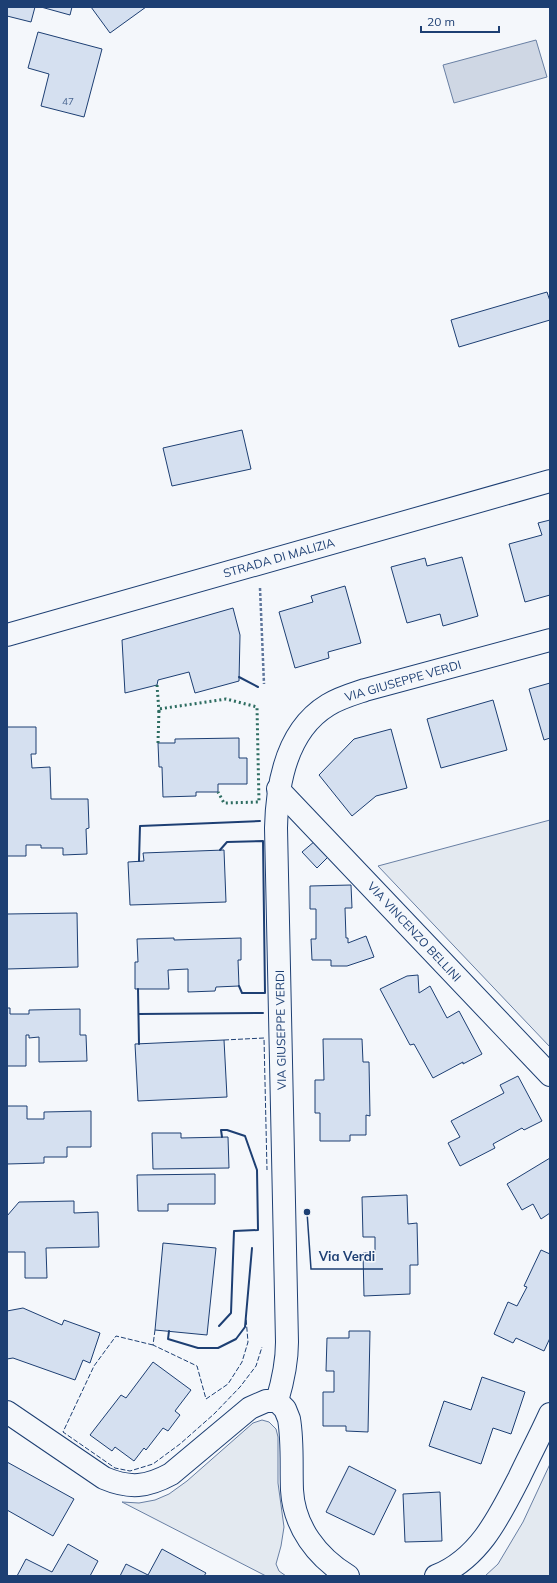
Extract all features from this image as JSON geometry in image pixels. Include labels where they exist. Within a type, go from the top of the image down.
[{"type":"street","name":"STRADA DI MALIZIA","points":[[7,635],[550,481]]},
{"type":"street","name":"VIA GIUSEPPE VERDI","points":[[277,1401],[284,1378],[287,1356],[276,828],[278,788],[286,762],[300,734],[312,718],[328,705],[358,692],[550,640]]},
{"type":"street","name":"VIA VINCENZO BELLINI","points":[[278,788],[550,1075]]},
{"type":"street","points":[[8,1413],[104,1478],[122,1484],[146,1485],[156,1482],[171,1474],[250,1408],[266,1401],[277,1401],[285,1409],[289,1419],[291,1433],[292,1492],[299,1522],[312,1545],[323,1558],[348,1576]]},
{"type":"street","points":[[436,1576],[453,1567],[468,1556],[480,1544],[492,1527],[504,1508],[550,1414]]},
{"type":"path","points":[[260,589],[264,684]]},
{"type":"shaded area","points":[[536,40],[547,77],[454,103],[443,65]]},
{"type":"shaded area","points":[[550,820],[550,1047],[378,866]]},
{"type":"shaded area","points":[[262,1420],[269,1422],[276,1429],[278,1437],[278,1483],[284,1527],[276,1564],[279,1571],[286,1576],[266,1576],[122,1502],[139,1503],[155,1500],[169,1494],[187,1481],[253,1423]]},
{"type":"shaded area","points":[[550,1464],[550,1576],[485,1576],[498,1564],[523,1522]]},
{"type":"building","points":[[7,7],[35,7],[31,22],[7,16]]},
{"type":"building","points":[[41,7],[72,7],[70,15]]},
{"type":"building","points":[[91,7],[146,7],[110,33]]},
{"type":"building","points":[[38,32],[102,49],[84,117],[41,106],[49,74],[28,68]]},
{"type":"building","points":[[547,292],[550,301],[550,320],[459,347],[451,320]]},
{"type":"building","points":[[242,430],[251,469],[172,486],[163,448]]},
{"type":"building","points":[[550,520],[550,595],[525,602],[509,544],[542,535],[538,523]]},
{"type":"building","points":[[462,557],[478,616],[443,626],[440,614],[407,623],[391,567],[425,558],[427,566]]},
{"type":"building","points":[[345,586],[361,643],[328,652],[329,658],[295,668],[279,612],[313,602],[311,596]]},
{"type":"building","points":[[233,608],[240,635],[239,681],[195,693],[189,672],[158,680],[157,685],[125,693],[122,640]]},
{"type":"building","points":[[550,683],[550,738],[544,740],[529,689]]},
{"type":"building","points":[[493,700],[507,750],[441,768],[427,719]]},
{"type":"building","points":[[7,727],[36,727],[36,754],[31,754],[32,768],[50,767],[51,799],[88,799],[89,828],[86,829],[87,854],[63,855],[63,848],[41,848],[41,845],[26,845],[26,856],[7,856]]},
{"type":"building","points":[[391,729],[407,788],[376,796],[352,816],[319,775],[354,739]]},
{"type":"building","points":[[239,738],[239,758],[247,758],[247,784],[218,784],[218,792],[196,792],[196,796],[163,797],[162,767],[159,767],[158,743],[175,743],[175,739]]},
{"type":"building","points":[[315,841],[329,856],[317,868],[302,852]]},
{"type":"building","points":[[224,850],[226,902],[130,905],[128,862],[144,861],[143,853]]},
{"type":"building","points":[[351,885],[352,908],[345,908],[346,938],[348,938],[348,943],[366,936],[374,957],[347,966],[331,966],[331,960],[312,960],[311,939],[316,939],[316,909],[310,909],[310,886]]},
{"type":"building","points":[[77,913],[78,967],[7,969],[7,914]]},
{"type":"building","points":[[174,938],[174,940],[241,938],[241,960],[238,960],[239,986],[216,987],[215,991],[188,992],[188,969],[168,970],[169,989],[135,989],[135,962],[138,962],[137,939]]},
{"type":"building","points":[[418,975],[419,993],[430,986],[447,1018],[459,1011],[482,1054],[433,1078],[414,1044],[410,1045],[380,989],[407,976]]},
{"type":"building","points":[[7,1008],[10,1008],[10,1014],[29,1014],[29,1010],[80,1009],[80,1035],[86,1035],[87,1061],[39,1062],[39,1037],[29,1038],[29,1035],[26,1035],[26,1066],[7,1066]]},
{"type":"building","points":[[323,1039],[362,1039],[363,1062],[369,1062],[370,1116],[366,1115],[366,1135],[350,1135],[350,1141],[320,1141],[320,1113],[315,1113],[315,1080],[324,1080]]},
{"type":"building","points":[[224,1040],[227,1097],[138,1101],[135,1044]]},
{"type":"building","points":[[518,1076],[542,1121],[524,1130],[522,1128],[493,1144],[495,1148],[460,1166],[448,1143],[460,1137],[451,1121],[504,1093],[500,1085]]},
{"type":"building","points":[[7,1106],[27,1106],[27,1119],[44,1119],[44,1112],[91,1111],[91,1147],[67,1147],[67,1157],[44,1157],[44,1163],[7,1164]]},
{"type":"building","points":[[152,1133],[181,1133],[181,1138],[228,1137],[229,1168],[153,1169]]},
{"type":"building","points":[[550,1158],[550,1213],[541,1219],[533,1204],[522,1210],[507,1184]]},
{"type":"building","points":[[215,1174],[215,1204],[168,1204],[168,1211],[138,1211],[137,1175]]},
{"type":"building","points":[[407,1195],[408,1224],[417,1223],[418,1265],[410,1265],[410,1294],[364,1296],[363,1253],[375,1253],[375,1237],[363,1237],[362,1197]]},
{"type":"building","points":[[74,1201],[74,1213],[98,1212],[99,1247],[46,1248],[47,1278],[25,1278],[25,1252],[7,1252],[7,1216],[19,1202]]},
{"type":"building","points":[[163,1243],[216,1248],[207,1335],[155,1330]]},
{"type":"building","points":[[541,1250],[550,1254],[550,1338],[544,1351],[516,1338],[513,1343],[494,1334],[508,1302],[517,1306],[527,1287],[524,1286]]},
{"type":"building","points":[[23,1308],[62,1325],[64,1320],[100,1333],[90,1363],[83,1360],[75,1380],[13,1358],[7,1359],[7,1311]]},
{"type":"building","points":[[349,1331],[370,1331],[368,1432],[346,1431],[346,1426],[323,1426],[323,1392],[334,1392],[334,1371],[326,1371],[327,1338],[349,1338]]},
{"type":"building","points":[[153,1362],[191,1390],[175,1411],[180,1415],[168,1431],[163,1428],[146,1450],[144,1448],[134,1461],[115,1447],[112,1451],[90,1435],[121,1395],[126,1398]]},
{"type":"building","points":[[482,1377],[525,1392],[511,1434],[493,1428],[481,1464],[429,1446],[444,1401],[471,1410]]},
{"type":"building","points":[[7,1462],[74,1499],[53,1536],[7,1510]]},
{"type":"building","points":[[349,1466],[396,1490],[374,1535],[326,1512]]},
{"type":"building","points":[[440,1492],[442,1541],[405,1542],[403,1494]]},
{"type":"building","points":[[68,1544],[98,1561],[90,1576],[17,1576],[26,1559],[52,1572]]},
{"type":"building","points":[[162,1549],[206,1573],[204,1576],[120,1576],[126,1564],[148,1575]]},
{"type":"hedge","points":[[157,685],[159,712]]},
{"type":"hedge","points":[[158,743],[159,709],[226,699],[257,707],[259,802],[224,803],[218,792]]},
{"type":"fence","points":[[224,1040],[264,1038],[267,1170]]},
{"type":"fence","points":[[155,1330],[153,1345],[197,1366],[206,1399],[228,1384],[242,1362],[248,1342],[246,1318]]},
{"type":"fence","points":[[153,1345],[116,1336],[94,1366],[63,1432],[115,1468],[130,1471],[153,1464],[180,1444],[214,1414],[240,1387],[256,1366],[262,1347]]},
{"type":"wall","points":[[239,677],[258,687]]},
{"type":"wall","points":[[139,861],[140,826],[260,821]]},
{"type":"wall","points":[[220,850],[227,842],[263,841],[265,993],[242,993],[239,986]]},
{"type":"wall","points":[[138,989],[139,1044]]},
{"type":"wall","points":[[139,1014],[263,1013]]},
{"type":"wall","points":[[219,1326],[231,1313],[234,1231],[258,1230],[257,1170],[245,1136],[227,1130],[221,1130],[222,1137]]},
{"type":"wall","points":[[169,1331],[168,1339],[198,1348],[218,1348],[236,1339],[245,1327],[252,1248]]},
{"type":"place","name":"Via Verdi","points":[[307,1212]]}]
